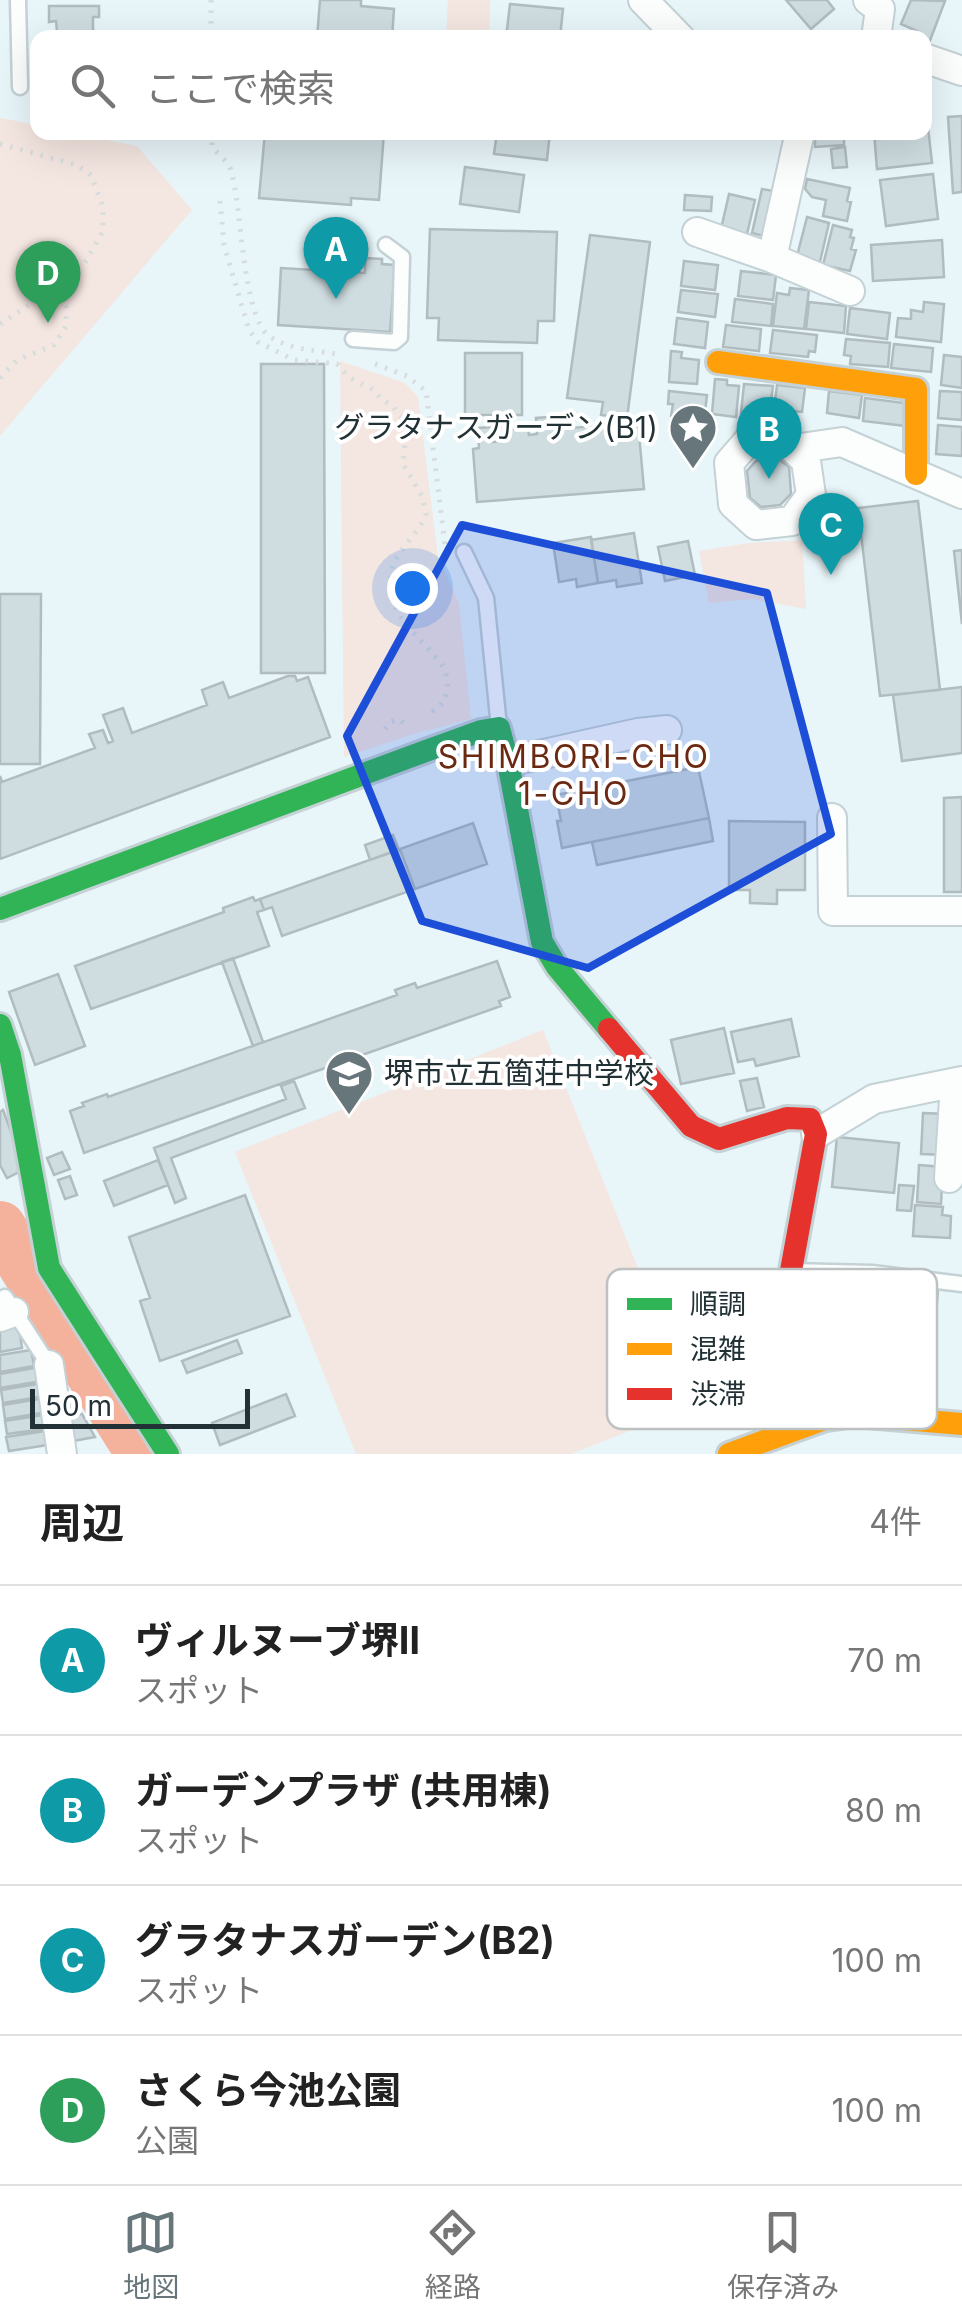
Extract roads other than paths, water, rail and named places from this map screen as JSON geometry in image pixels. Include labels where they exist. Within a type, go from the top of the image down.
[{"type":"street","points":[[643,0],[672,30]]},
{"type":"street","points":[[868,0],[880,9],[877,30]]},
{"type":"street","points":[[932,61],[962,71]]},
{"type":"street","points":[[772,258],[798,140]]},
{"type":"street","points":[[697,232],[772,258],[850,292]]},
{"type":"street","points":[[718,362],[916,389],[916,474]]},
{"type":"street","points":[[794,449],[842,442],[962,494]]},
{"type":"street","points":[[0,908],[481,731],[499,728],[542,942],[556,967],[691,1126],[720,1139],[787,1118],[810,1118],[816,1134],[790,1269]]},
{"type":"street","points":[[508,762],[668,730]]},
{"type":"street","points":[[832,818],[833,911],[962,912]]},
{"type":"street","points":[[0,1024],[10,1055],[49,1268],[168,1454]]},
{"type":"street","points":[[816,1134],[874,1098],[959,1082],[949,1178]]},
{"type":"street","points":[[49,1365],[62,1454]]},
{"type":"street","points":[[937,1422],[962,1424]]},
{"type":"street","points":[[729,1454],[798,1429]]},
{"type":"lane","points":[[18,0],[20,87]]},
{"type":"lane","points":[[352,339],[394,342],[400,337],[402,257],[386,245]]},
{"type":"lane","points":[[464,552],[486,598],[499,728]]},
{"type":"lane","points":[[937,1281],[962,1284]]},
{"type":"lane","points":[[6,1309],[49,1365]]},
{"type":"waterway","points":[[0,1227],[142,1454]]},
{"type":"place","name":"ヴィルヌーブ堺Ⅱ","points":[[336,299]]},
{"type":"place","name":"さくら今池公園","points":[[48,323]]},
{"type":"place","name":"グラタナスガーデン(B1)","points":[[693,470]]},
{"type":"place","name":"ガーデンプラザ (共用棟)","points":[[769,479]]},
{"type":"place","name":"グラタナスガーデン(B2)","points":[[831,575]]},
{"type":"place","name":"堺市立五箇荘中学校","points":[[349,1116]]},
{"type":"district","name":"SHIMBORI-CHO 1-CHO","points":[[574,776]]}]
